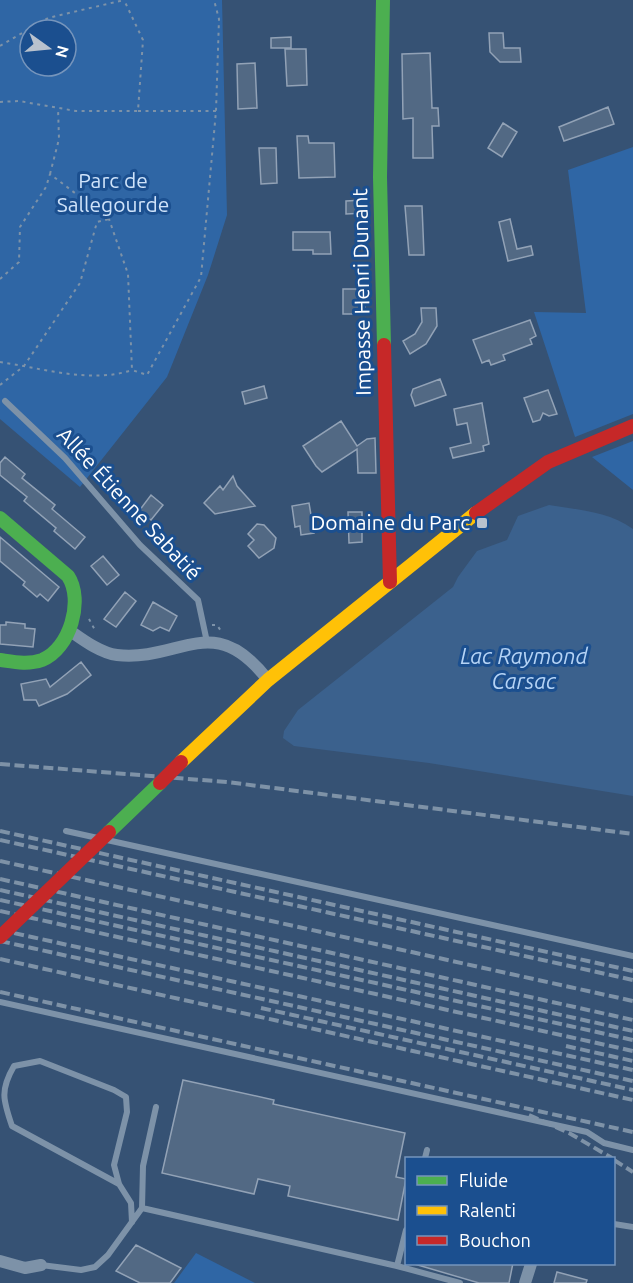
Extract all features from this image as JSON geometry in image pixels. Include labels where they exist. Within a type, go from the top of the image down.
[{"type":"street","name":"Impasse Henri Dunant","points":[[382,0],[380,177],[390,582]]},
{"type":"street","points":[[0,936],[268,680],[498,495],[532,471],[633,426]]},
{"type":"street","points":[[0,518],[61,569],[74,584],[75,609],[69,630],[59,646],[47,657],[29,663],[0,660]]},
{"type":"street","points":[[69,630],[92,645],[116,655],[137,655],[207,642],[232,647],[258,668],[268,680]]},
{"type":"street","points":[[0,1261],[25,1268],[40,1265]]},
{"type":"street","points":[[525,1283],[530,1265]]},
{"type":"lane","name":"Allée Étienne Sabatié","points":[[5,401],[65,458],[140,546],[198,600],[207,642]]},
{"type":"lane","points":[[66,831],[633,956]]},
{"type":"lane","points":[[0,1002],[586,1132],[604,1143],[633,1150]]},
{"type":"lane","points":[[119,1184],[12,1126],[3,1099],[3,1081],[14,1066],[40,1061],[114,1090],[126,1097],[127,1112],[114,1165],[119,1184],[131,1203],[132,1222]]},
{"type":"lane","points":[[40,1265],[81,1270],[95,1267],[108,1255],[142,1208],[143,1166],[156,1107]]},
{"type":"lane","points":[[425,1157],[427,1150]]},
{"type":"lane","points":[[142,1208],[397,1266],[460,1283]]},
{"type":"lane","points":[[615,1224],[633,1227]]},
{"type":"lane","points":[[397,1266],[405,1234]]},
{"type":"path","points":[[0,46],[48,18],[124,0],[143,40],[138,111]]},
{"type":"path","points":[[0,362],[93,376],[118,375],[132,370],[147,375],[201,278],[216,111],[219,19],[214,0]]},
{"type":"path","points":[[0,102],[19,101],[76,111],[216,111]]},
{"type":"path","points":[[0,279],[19,262],[20,227],[46,187],[59,138],[58,108]]},
{"type":"path","points":[[50,174],[109,219],[128,274],[132,370]]},
{"type":"path","points":[[0,385],[24,366],[80,283],[97,222],[109,219]]},
{"type":"path","points":[[94,630],[98,634]]},
{"type":"green space","name":"Parc de Sallegourde","points":[[0,0],[222,0],[227,215],[208,275],[167,377],[80,487],[0,419]]},
{"type":"green space","points":[[633,147],[633,414],[575,437],[534,312],[586,313],[568,170]]},
{"type":"green space","points":[[633,441],[633,490],[592,457]]},
{"type":"green space","points":[[196,1253],[255,1283],[174,1283]]},
{"type":"water","name":"Lac Raymond Carsac","points":[[549,505],[603,515],[633,529],[633,796],[429,763],[294,746],[283,738],[284,731],[298,710],[453,587],[477,551],[507,540],[518,516]]},
{"type":"building","points":[[489,33],[503,33],[504,48],[520,48],[521,62],[500,62],[490,52]]},
{"type":"building","points":[[291,37],[291,48],[271,48],[271,38]]},
{"type":"building","points":[[285,49],[306,49],[307,85],[287,86]]},
{"type":"building","points":[[430,53],[432,108],[438,108],[439,126],[432,126],[433,158],[413,158],[413,118],[403,119],[402,54]]},
{"type":"building","points":[[255,63],[257,108],[238,109],[237,64]]},
{"type":"building","points":[[608,107],[614,124],[564,141],[559,127]]},
{"type":"building","points":[[503,123],[517,132],[502,157],[488,148]]},
{"type":"building","points":[[297,136],[308,136],[309,143],[334,143],[335,177],[299,178]]},
{"type":"building","points":[[259,148],[276,148],[277,183],[261,184]]},
{"type":"building","points":[[364,200],[365,213],[346,214],[346,201]]},
{"type":"building","points":[[405,206],[422,206],[424,255],[409,255]]},
{"type":"building","points":[[510,219],[517,249],[531,246],[533,255],[508,261],[499,222]]},
{"type":"building","points":[[293,232],[330,232],[331,254],[313,254],[313,250],[293,250]]},
{"type":"building","points":[[343,289],[365,289],[365,314],[343,314]]},
{"type":"building","points":[[421,308],[436,308],[437,326],[426,344],[410,354],[403,341],[415,334],[422,322]]},
{"type":"building","points":[[530,320],[536,336],[530,339],[532,344],[503,355],[505,360],[491,365],[489,360],[482,363],[473,340]]},
{"type":"building","points":[[440,379],[446,395],[415,406],[411,395],[413,389]]},
{"type":"building","points":[[264,386],[267,398],[245,404],[242,392]]},
{"type":"building","points":[[548,390],[557,414],[549,416],[543,413],[540,420],[533,422],[524,398]]},
{"type":"building","points":[[482,403],[489,444],[483,446],[484,451],[453,458],[450,448],[471,443],[467,423],[457,425],[454,409]]},
{"type":"building","points":[[341,421],[357,446],[367,439],[375,438],[376,473],[358,473],[357,449],[322,472],[316,466],[303,446]]},
{"type":"building","points":[[5,457],[25,474],[22,478],[55,505],[52,509],[85,537],[75,549],[54,531],[56,528],[24,501],[27,497],[0,475],[0,463]]},
{"type":"building","points":[[233,476],[237,486],[255,506],[215,514],[204,503],[220,486],[223,490]]},
{"type":"building","points":[[151,495],[163,505],[151,520],[139,511]]},
{"type":"building","points":[[309,503],[314,533],[301,535],[300,526],[295,527],[292,506]]},
{"type":"building","points":[[348,512],[362,512],[362,542],[349,543]]},
{"type":"building","points":[[257,524],[264,525],[276,538],[274,548],[259,558],[248,546],[254,540],[248,534]]},
{"type":"building","points":[[0,537],[59,587],[48,601],[40,594],[37,597],[23,585],[25,582],[0,561]]},
{"type":"building","points":[[103,556],[119,575],[107,585],[91,566]]},
{"type":"building","points":[[125,592],[136,601],[116,627],[104,619]]},
{"type":"building","points":[[153,602],[177,616],[169,631],[160,627],[153,631],[141,625]]},
{"type":"building","points":[[6,622],[25,624],[25,628],[35,629],[33,647],[0,644],[0,625],[6,625]]},
{"type":"building","points":[[81,662],[91,675],[67,694],[39,706],[36,700],[24,700],[21,684],[46,679],[50,687]]},
{"type":"building","points":[[183,1080],[274,1100],[273,1104],[405,1133],[396,1177],[405,1179],[398,1220],[288,1196],[290,1186],[258,1179],[254,1194],[162,1173]]},
{"type":"building","points":[[136,1245],[181,1268],[170,1283],[140,1283],[116,1271]]},
{"type":"building","points":[[418,1265],[513,1265],[509,1283],[479,1283]]},
{"type":"building","points":[[557,1272],[587,1280],[586,1283],[554,1283]]},
{"type":"railway","points":[[0,764],[227,782],[633,834]]},
{"type":"railway","points":[[0,831],[633,971]]},
{"type":"railway","points":[[0,840],[633,980]]},
{"type":"railway","points":[[0,861],[633,1001]]},
{"type":"railway","points":[[0,879],[633,1020]]},
{"type":"railway","points":[[0,890],[633,1031]]},
{"type":"railway","points":[[0,900],[633,1040]]},
{"type":"railway","points":[[0,911],[633,1051]]},
{"type":"railway","points":[[0,930],[633,1070]]},
{"type":"railway","points":[[0,941],[633,1081]]},
{"type":"railway","points":[[0,959],[633,1100]]},
{"type":"railway","points":[[0,992],[633,1132]]},
{"type":"railway","points":[[261,1008],[633,1090]]},
{"type":"railway","points":[[566,1046],[633,1061]]},
{"type":"railway","points":[[529,1115],[569,1133],[610,1157]]},
{"type":"railway","points":[[615,1161],[633,1172]]},
{"type":"traffic: fast","points":[[383,0],[380,177],[384,345]]},
{"type":"traffic: fast","points":[[0,518],[68,576],[75,598],[72,623],[60,646],[52,654],[42,660],[32,662],[0,660]]},
{"type":"traffic: fast","points":[[109,832],[160,783]]},
{"type":"traffic: slow","points":[[181,762],[268,680],[476,513]]},
{"type":"traffic: jam","points":[[384,345],[390,582]]},
{"type":"traffic: jam","points":[[476,513],[548,462],[633,426]]},
{"type":"traffic: jam","points":[[160,783],[181,762]]},
{"type":"traffic: jam","points":[[0,937],[109,832]]},
{"type":"place","name":"Domaine du Parc","points":[[482,523]]}]
